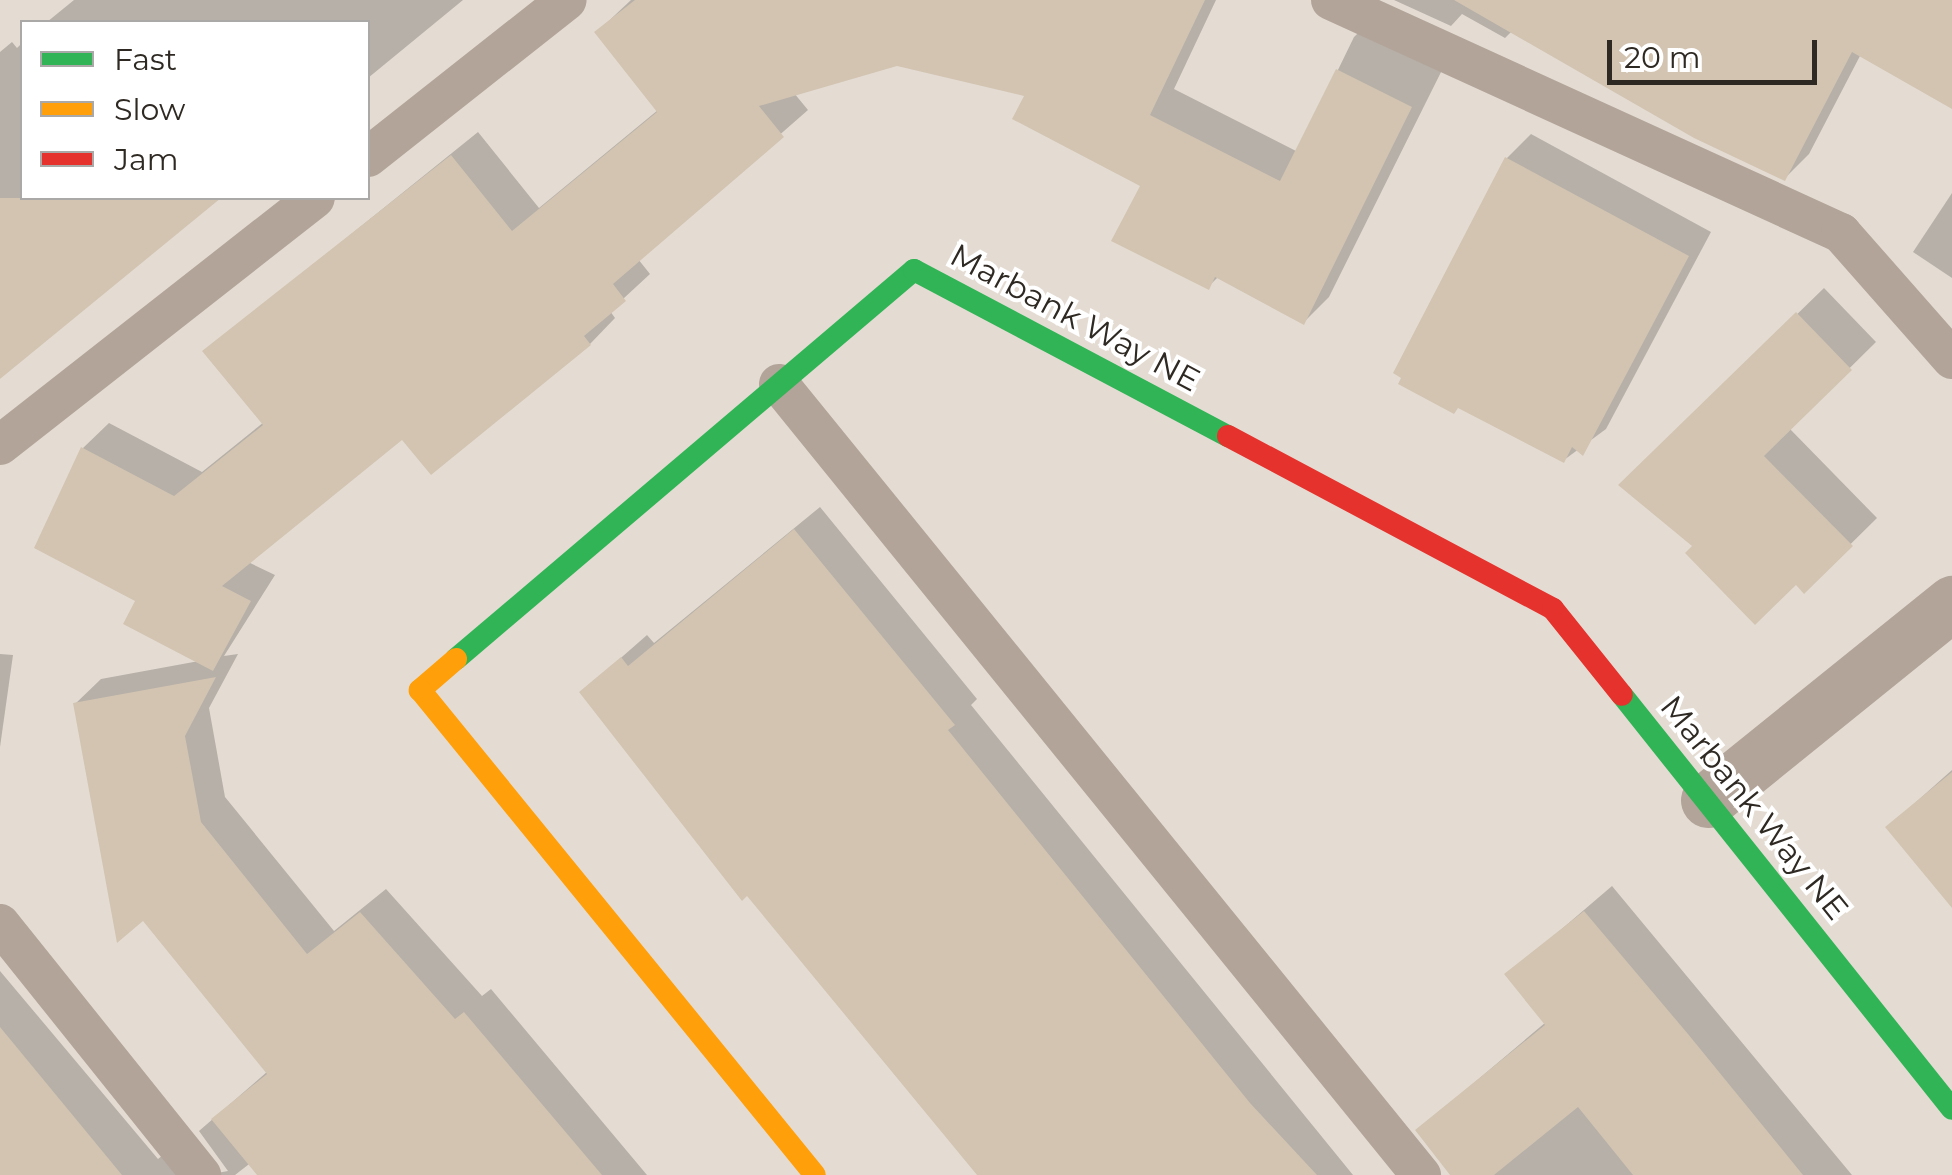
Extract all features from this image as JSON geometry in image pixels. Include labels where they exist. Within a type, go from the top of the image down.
[{"type":"street","name":"Marbank Way NE","points":[[814,1175],[420,690],[914,270],[1552,609],[1952,1109]]},
{"type":"street","points":[[1708,800],[1952,603]]},
{"type":"lane","points":[[370,155],[567,0]]},
{"type":"lane","points":[[1331,0],[1840,233],[1952,359]]},
{"type":"lane","points":[[0,445],[313,200]]},
{"type":"lane","points":[[779,384],[1421,1175]]},
{"type":"lane","points":[[0,924],[201,1175]]},
{"type":"building","points":[[635,0],[1205,0],[1150,115],[1280,181],[1336,69],[1412,107],[1304,325],[1215,277],[1209,290],[1111,241],[1140,186],[1012,119],[1024,96],[897,66],[759,106],[784,137],[613,284],[626,301],[584,336],[591,345],[431,475],[402,440],[222,586],[251,601],[213,671],[123,624],[135,601],[34,548],[81,447],[174,496],[263,425],[202,351],[451,155],[512,231],[657,112],[594,32]]},
{"type":"building","points":[[1454,0],[1952,0],[1952,109],[1852,52],[1785,181],[1694,138]]},
{"type":"building","points":[[1505,157],[1689,256],[1583,456],[1572,447],[1564,463],[1458,408],[1454,414],[1398,384],[1401,378],[1393,373]]},
{"type":"building","points":[[0,198],[219,200],[0,379]]},
{"type":"building","points":[[1796,312],[1852,370],[1764,456],[1853,546],[1804,594],[1796,585],[1755,625],[1685,553],[1692,546],[1618,485]]},
{"type":"building","points":[[794,529],[955,725],[948,730],[1250,1103],[1317,1175],[977,1175],[747,896],[742,901],[579,692],[621,657],[628,666]]},
{"type":"building","points":[[216,677],[185,736],[201,822],[307,954],[360,912],[455,1019],[464,1012],[602,1175],[257,1175],[211,1119],[267,1074],[143,921],[117,943],[73,703]]},
{"type":"building","points":[[1952,772],[1952,908],[1885,827]]},
{"type":"building","points":[[1584,911],[1803,1175],[1633,1175],[1578,1107],[1494,1175],[1450,1175],[1415,1130],[1545,1025],[1504,974]]},
{"type":"building","points":[[0,1027],[122,1175],[0,1175]]},
{"type":"traffic: fast","points":[[456,659],[914,270],[1228,436]]},
{"type":"traffic: fast","points":[[1622,695],[1952,1109]]},
{"type":"traffic: slow","points":[[456,659],[420,690],[815,1175]]},
{"type":"traffic: jam","points":[[1228,436],[1553,609],[1622,695]]}]
